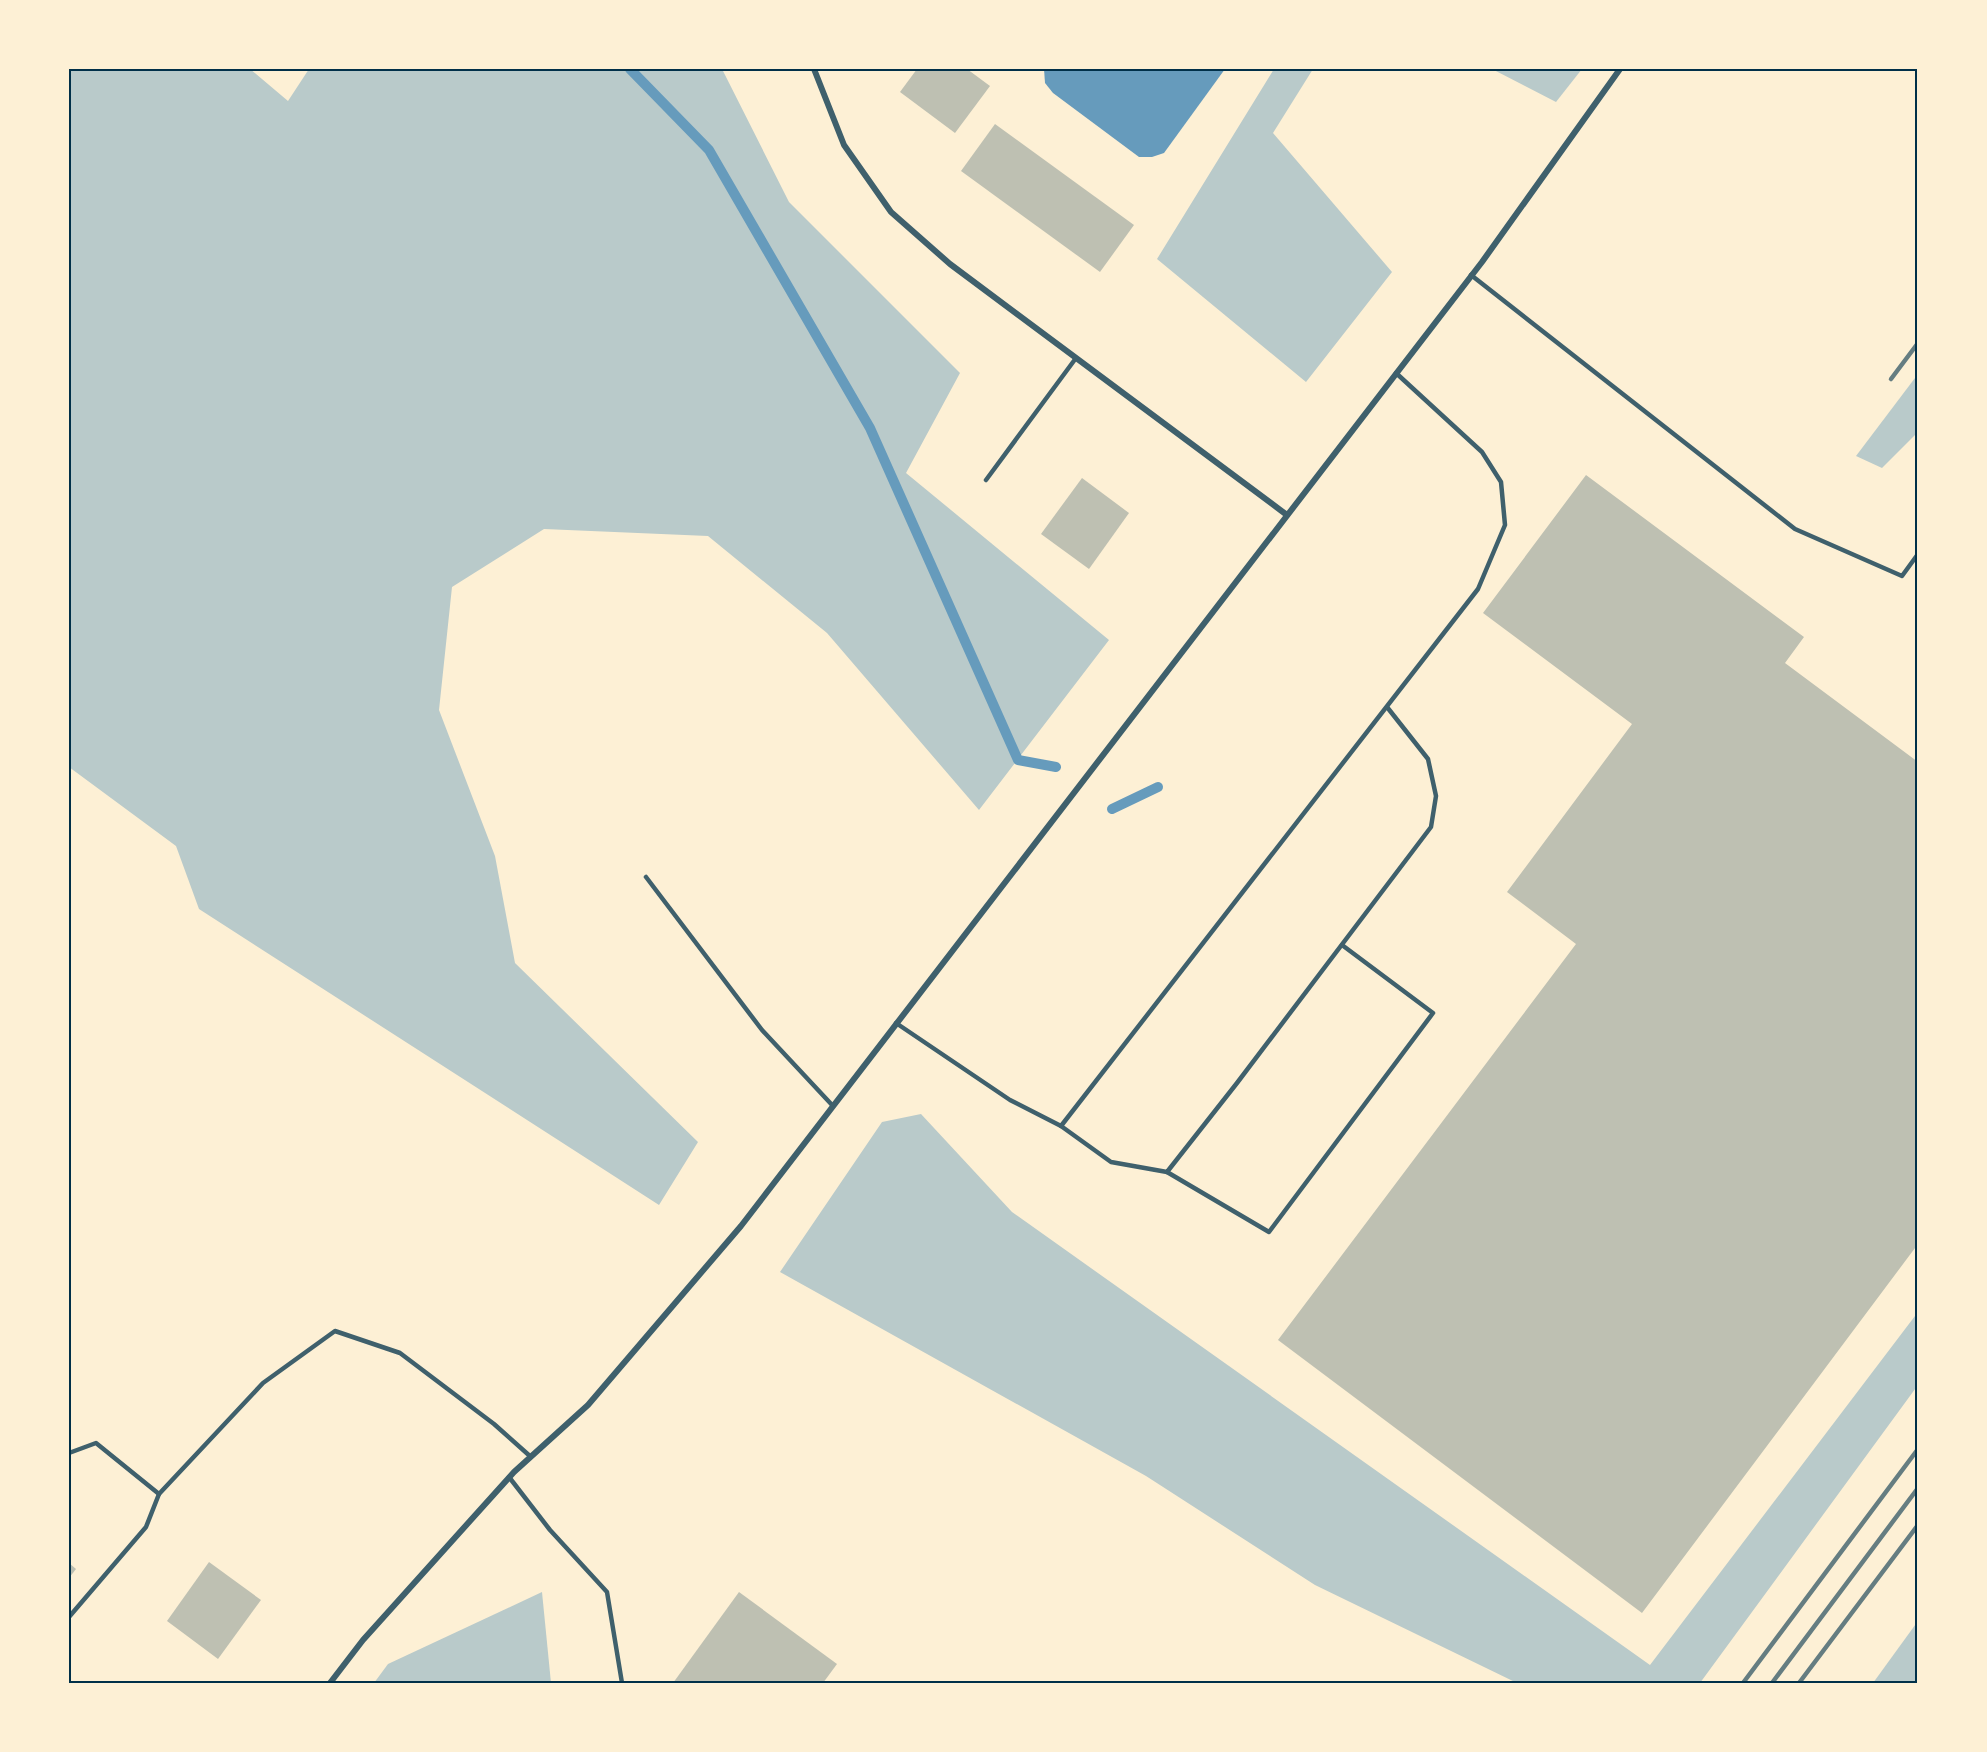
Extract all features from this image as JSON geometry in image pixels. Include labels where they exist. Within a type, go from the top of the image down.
[{"type":"street","points":[[814,69],[844,145],[891,212],[950,264],[1287,515]]},
{"type":"street","points":[[330,1683],[363,1640],[509,1477],[588,1405],[741,1226],[1471,275],[1620,69]]},
{"type":"lane","points":[[1471,275],[1795,529],[1902,576],[1918,554]]},
{"type":"lane","points":[[986,480],[1076,358]]},
{"type":"lane","points":[[1061,1126],[1478,589],[1505,525],[1501,482],[1482,452],[1396,373]]},
{"type":"lane","points":[[1167,1172],[1431,827],[1436,796],[1428,759],[1387,706]]},
{"type":"lane","points":[[646,877],[762,1030],[832,1106]]},
{"type":"lane","points":[[896,1023],[1010,1100],[1061,1126],[1111,1162],[1167,1172],[1269,1232],[1433,1013],[1342,945]]},
{"type":"lane","points":[[69,1617],[146,1527],[159,1494],[263,1383],[335,1331],[400,1353],[494,1424],[531,1457]]},
{"type":"lane","points":[[69,1453],[96,1443],[159,1494]]},
{"type":"lane","points":[[509,1477],[550,1530],[607,1592],[622,1683]]},
{"type":"shaded area","points":[[69,69],[250,69],[288,101],[309,69],[722,69],[789,202],[960,373],[906,473],[1109,640],[979,810],[827,633],[708,536],[544,529],[452,587],[439,710],[495,856],[515,963],[698,1142],[659,1205],[199,909],[176,846],[69,767]]},
{"type":"shaded area","points":[[1274,69],[1313,69],[1273,133],[1392,272],[1306,382],[1157,259]]},
{"type":"shaded area","points":[[1492,69],[1582,69],[1556,102]]},
{"type":"shaded area","points":[[1918,374],[1918,432],[1882,468],[1856,456]]},
{"type":"shaded area","points":[[921,1114],[1012,1212],[1650,1665],[1918,1312],[1918,1385],[1700,1683],[1517,1683],[1315,1585],[1146,1476],[780,1272],[882,1122]]},
{"type":"shaded area","points":[[542,1592],[551,1683],[374,1683],[388,1664]]},
{"type":"shaded area","points":[[1918,1621],[1918,1683],[1873,1683]]},
{"type":"water","points":[[1044,69],[1225,69],[1164,153],[1152,157],[1139,157],[1053,93],[1045,83]]},
{"type":"building","points":[[917,69],[967,69],[990,86],[955,133],[900,92]]},
{"type":"building","points":[[995,124],[1134,225],[1100,272],[961,171]]},
{"type":"building","points":[[1586,475],[1804,637],[1785,663],[1918,762],[1918,1244],[1642,1613],[1278,1340],[1576,944],[1507,892],[1632,724],[1483,613]]},
{"type":"building","points":[[1082,478],[1129,513],[1089,569],[1041,534]]},
{"type":"building","points":[[209,1562],[261,1600],[218,1659],[167,1621]]},
{"type":"building","points":[[69,1563],[76,1569],[69,1578]]},
{"type":"building","points":[[739,1592],[837,1664],[823,1683],[673,1683]]},
{"type":"waterway","points":[[630,69],[709,150],[870,428],[1018,760],[1056,767]]},
{"type":"waterway","points":[[1112,809],[1158,787]]},
{"type":"railway","points":[[1891,379],[1918,343]]},
{"type":"railway","points":[[1743,1683],[1918,1449]]},
{"type":"railway","points":[[1772,1683],[1918,1488]]},
{"type":"railway","points":[[1799,1683],[1918,1525]]}]
